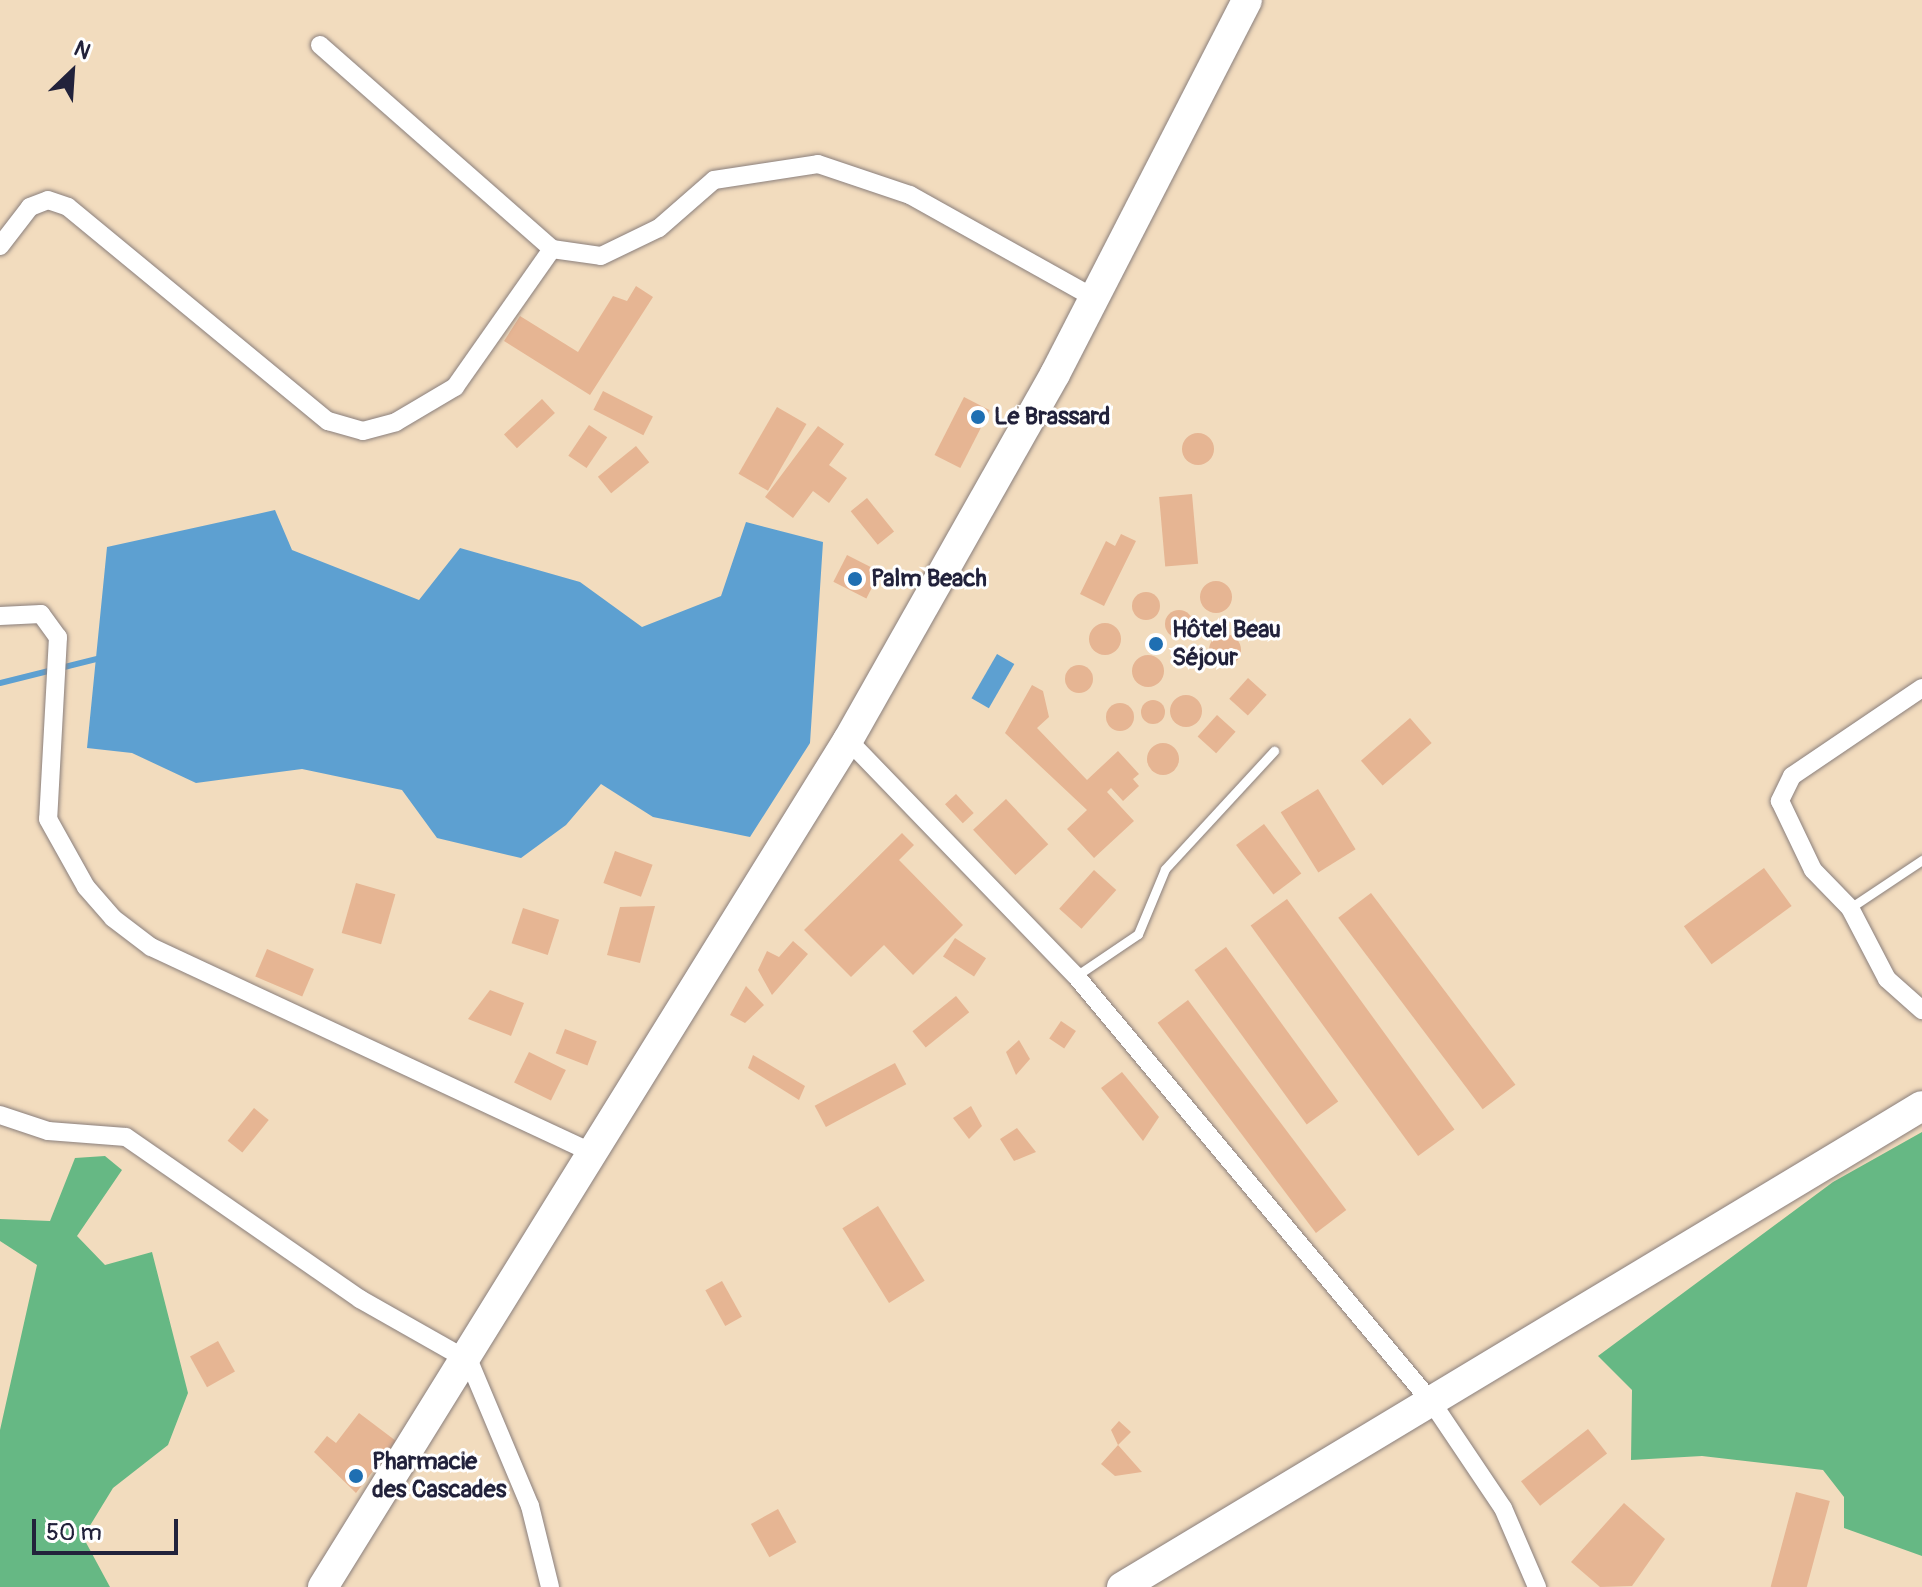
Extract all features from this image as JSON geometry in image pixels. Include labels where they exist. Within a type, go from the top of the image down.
[{"type":"main road","points":[[323,1587],[597,1155],[848,740],[1094,298],[1247,0]]},
{"type":"main road","points":[[1122,1587],[1433,1404],[1922,1106]]},
{"type":"street","points":[[320,45],[552,249],[601,256],[659,228],[714,180],[818,164],[910,195],[1094,298]]},
{"type":"street","points":[[0,246],[30,207],[48,200],[68,207],[328,421],[363,431],[396,422],[455,387],[552,249]]},
{"type":"street","points":[[0,616],[41,614],[58,637],[48,819],[86,887],[113,918],[151,947],[597,1155]]},
{"type":"street","points":[[1922,688],[1792,776],[1780,801],[1813,870],[1850,908],[1887,979],[1922,1010]]},
{"type":"street","points":[[848,740],[1076,976],[1433,1404],[1503,1508],[1537,1587]]},
{"type":"street","points":[[0,1115],[48,1131],[126,1137],[360,1299],[469,1361],[530,1506],[550,1587]]},
{"type":"lane","points":[[1076,976],[1138,934],[1165,869],[1274,751]]},
{"type":"lane","points":[[1850,908],[1922,860]]},
{"type":"green space","points":[[1922,1132],[1922,1556],[1844,1528],[1844,1497],[1823,1470],[1702,1456],[1631,1460],[1632,1390],[1598,1356],[1833,1182]]},
{"type":"green space","points":[[105,1156],[122,1170],[77,1236],[105,1265],[152,1252],[188,1393],[168,1445],[113,1488],[83,1537],[110,1587],[0,1587],[0,1430],[37,1265],[0,1241],[0,1219],[50,1221],[75,1158]]},
{"type":"water","points":[[275,510],[292,550],[419,600],[460,548],[580,582],[642,627],[721,596],[746,522],[823,542],[810,743],[750,837],[653,817],[601,784],[566,825],[521,858],[437,838],[402,790],[302,769],[196,783],[132,753],[87,748],[107,547]]},
{"type":"water","points":[[997,654],[1014,664],[989,708],[972,698]]},
{"type":"building","points":[[636,286],[653,297],[590,395],[504,341],[520,316],[578,352],[613,296],[627,301]]},
{"type":"building","points":[[603,391],[653,416],[643,435],[593,410]]},
{"type":"building","points":[[964,397],[990,410],[960,468],[934,455]]},
{"type":"building","points":[[542,399],[555,413],[517,448],[504,434]]},
{"type":"building","points":[[777,407],[806,424],[768,491],[738,474]]},
{"type":"building","points":[[589,425],[607,437],[587,468],[568,456]]},
{"type":"building","points":[[818,426],[844,444],[829,465],[847,478],[829,503],[813,491],[793,518],[765,497]]},
{"type":"building","points":[[1198,433],[1209,438],[1214,449],[1209,460],[1198,465],[1187,460],[1182,449],[1187,438]]},
{"type":"building","points":[[636,446],[649,462],[611,493],[598,477]]},
{"type":"building","points":[[1192,494],[1198,564],[1165,567],[1159,497]]},
{"type":"building","points":[[867,498],[894,531],[878,545],[851,511]]},
{"type":"building","points":[[1121,534],[1136,541],[1104,606],[1080,594],[1106,541],[1115,546]]},
{"type":"building","points":[[847,555],[880,572],[866,599],[833,582]]},
{"type":"building","points":[[1216,581],[1227,586],[1232,597],[1227,608],[1216,613],[1205,608],[1200,597],[1205,586]]},
{"type":"building","points":[[1146,592],[1156,596],[1160,606],[1156,616],[1146,620],[1136,616],[1132,606],[1136,596]]},
{"type":"building","points":[[1179,610],[1189,614],[1193,624],[1189,634],[1179,638],[1169,634],[1165,624],[1169,614]]},
{"type":"building","points":[[1105,623],[1116,628],[1121,639],[1116,650],[1105,655],[1094,650],[1089,639],[1094,628]]},
{"type":"building","points":[[1225,634],[1236,639],[1241,650],[1236,661],[1225,666],[1214,661],[1209,650],[1214,639]]},
{"type":"building","points":[[1148,655],[1159,660],[1164,671],[1159,682],[1148,687],[1137,682],[1132,671],[1137,660]]},
{"type":"building","points":[[1079,665],[1089,669],[1093,679],[1089,689],[1079,693],[1069,689],[1065,679],[1069,669]]},
{"type":"building","points":[[1248,678],[1267,695],[1248,716],[1229,699]]},
{"type":"building","points":[[1032,685],[1043,691],[1049,717],[1037,728],[1087,780],[1118,751],[1139,774],[1133,779],[1139,786],[1123,801],[1111,788],[1107,792],[1134,821],[1094,858],[1067,829],[1087,810],[1005,733]]},
{"type":"building","points":[[1186,695],[1197,700],[1202,711],[1197,722],[1186,727],[1175,722],[1170,711],[1175,700]]},
{"type":"building","points":[[1153,700],[1162,703],[1165,712],[1162,721],[1153,724],[1144,721],[1141,712],[1144,703]]},
{"type":"building","points":[[1120,703],[1130,707],[1134,717],[1130,727],[1120,731],[1110,727],[1106,717],[1110,707]]},
{"type":"building","points":[[1217,715],[1236,732],[1216,753],[1198,737]]},
{"type":"building","points":[[1410,718],[1432,743],[1383,786],[1361,761]]},
{"type":"building","points":[[1163,743],[1174,748],[1179,759],[1174,770],[1163,775],[1152,770],[1147,759],[1152,748]]},
{"type":"building","points":[[1318,789],[1356,849],[1318,873],[1281,812]]},
{"type":"building","points":[[956,794],[974,813],[963,823],[945,804]]},
{"type":"building","points":[[1006,799],[1048,844],[1015,875],[973,830]]},
{"type":"building","points":[[1264,824],[1301,874],[1273,895],[1236,845]]},
{"type":"building","points":[[902,833],[914,845],[899,860],[963,925],[913,975],[884,945],[851,977],[804,930]]},
{"type":"building","points":[[615,851],[653,865],[641,897],[603,883]]},
{"type":"building","points":[[1764,868],[1792,906],[1712,964],[1684,926]]},
{"type":"building","points":[[1094,870],[1116,890],[1081,929],[1059,909]]},
{"type":"building","points":[[356,883],[395,894],[381,944],[342,933]]},
{"type":"building","points":[[1371,893],[1515,1085],[1483,1109],[1338,918]]},
{"type":"building","points":[[1287,899],[1455,1130],[1418,1156],[1251,925]]},
{"type":"building","points":[[655,906],[640,963],[607,955],[620,907]]},
{"type":"building","points":[[523,908],[559,920],[548,955],[512,943]]},
{"type":"building","points":[[955,938],[986,958],[974,977],[943,956]]},
{"type":"building","points":[[793,941],[808,954],[772,995],[758,970],[767,951],[779,957]]},
{"type":"building","points":[[1226,947],[1338,1102],[1307,1124],[1194,970]]},
{"type":"building","points":[[267,949],[314,969],[302,997],[255,977]]},
{"type":"building","points":[[746,986],[764,1005],[745,1023],[730,1015]]},
{"type":"building","points":[[490,990],[524,1003],[511,1036],[468,1019]]},
{"type":"building","points":[[956,996],[969,1012],[926,1048],[912,1031]]},
{"type":"building","points":[[1188,1000],[1346,1210],[1316,1233],[1158,1023]]},
{"type":"building","points":[[1061,1021],[1076,1031],[1064,1048],[1049,1038]]},
{"type":"building","points":[[565,1029],[597,1041],[587,1065],[556,1053]]},
{"type":"building","points":[[1019,1040],[1030,1059],[1016,1075],[1006,1052]]},
{"type":"building","points":[[529,1052],[566,1070],[551,1101],[514,1083]]},
{"type":"building","points":[[753,1055],[805,1086],[799,1100],[748,1068]]},
{"type":"building","points":[[895,1063],[906,1084],[826,1127],[815,1106]]},
{"type":"building","points":[[1122,1072],[1159,1117],[1143,1141],[1101,1088]]},
{"type":"building","points":[[971,1106],[982,1126],[969,1139],[953,1118]]},
{"type":"building","points":[[254,1108],[269,1120],[242,1153],[228,1141]]},
{"type":"building","points":[[1017,1128],[1036,1152],[1014,1161],[1000,1139]]},
{"type":"building","points":[[878,1206],[925,1281],[889,1303],[842,1228]]},
{"type":"building","points":[[722,1281],[742,1317],[725,1326],[705,1290]]},
{"type":"building","points":[[218,1341],[235,1372],[207,1387],[190,1357]]},
{"type":"building","points":[[359,1413],[396,1441],[356,1493],[314,1452],[327,1436],[336,1443]]},
{"type":"building","points":[[1119,1421],[1131,1432],[1118,1445],[1111,1430]]},
{"type":"building","points":[[1588,1429],[1607,1453],[1540,1506],[1521,1481]]},
{"type":"building","points":[[1118,1445],[1142,1472],[1115,1476],[1101,1464]]},
{"type":"building","points":[[1796,1492],[1830,1501],[1807,1587],[1771,1587]]},
{"type":"building","points":[[1624,1503],[1665,1539],[1632,1586],[1600,1587],[1571,1562]]},
{"type":"building","points":[[778,1509],[796,1542],[769,1557],[751,1524]]},
{"type":"waterway","points":[[0,683],[96,659]]},
{"type":"place","name":"Le Brassard","points":[[978,417]]},
{"type":"place","name":"Palm Beach","points":[[855,579]]},
{"type":"place","name":"Hôtel Beau Séjour","points":[[1156,644]]},
{"type":"place","name":"Pharmacie des Cascades","points":[[356,1476]]}]
